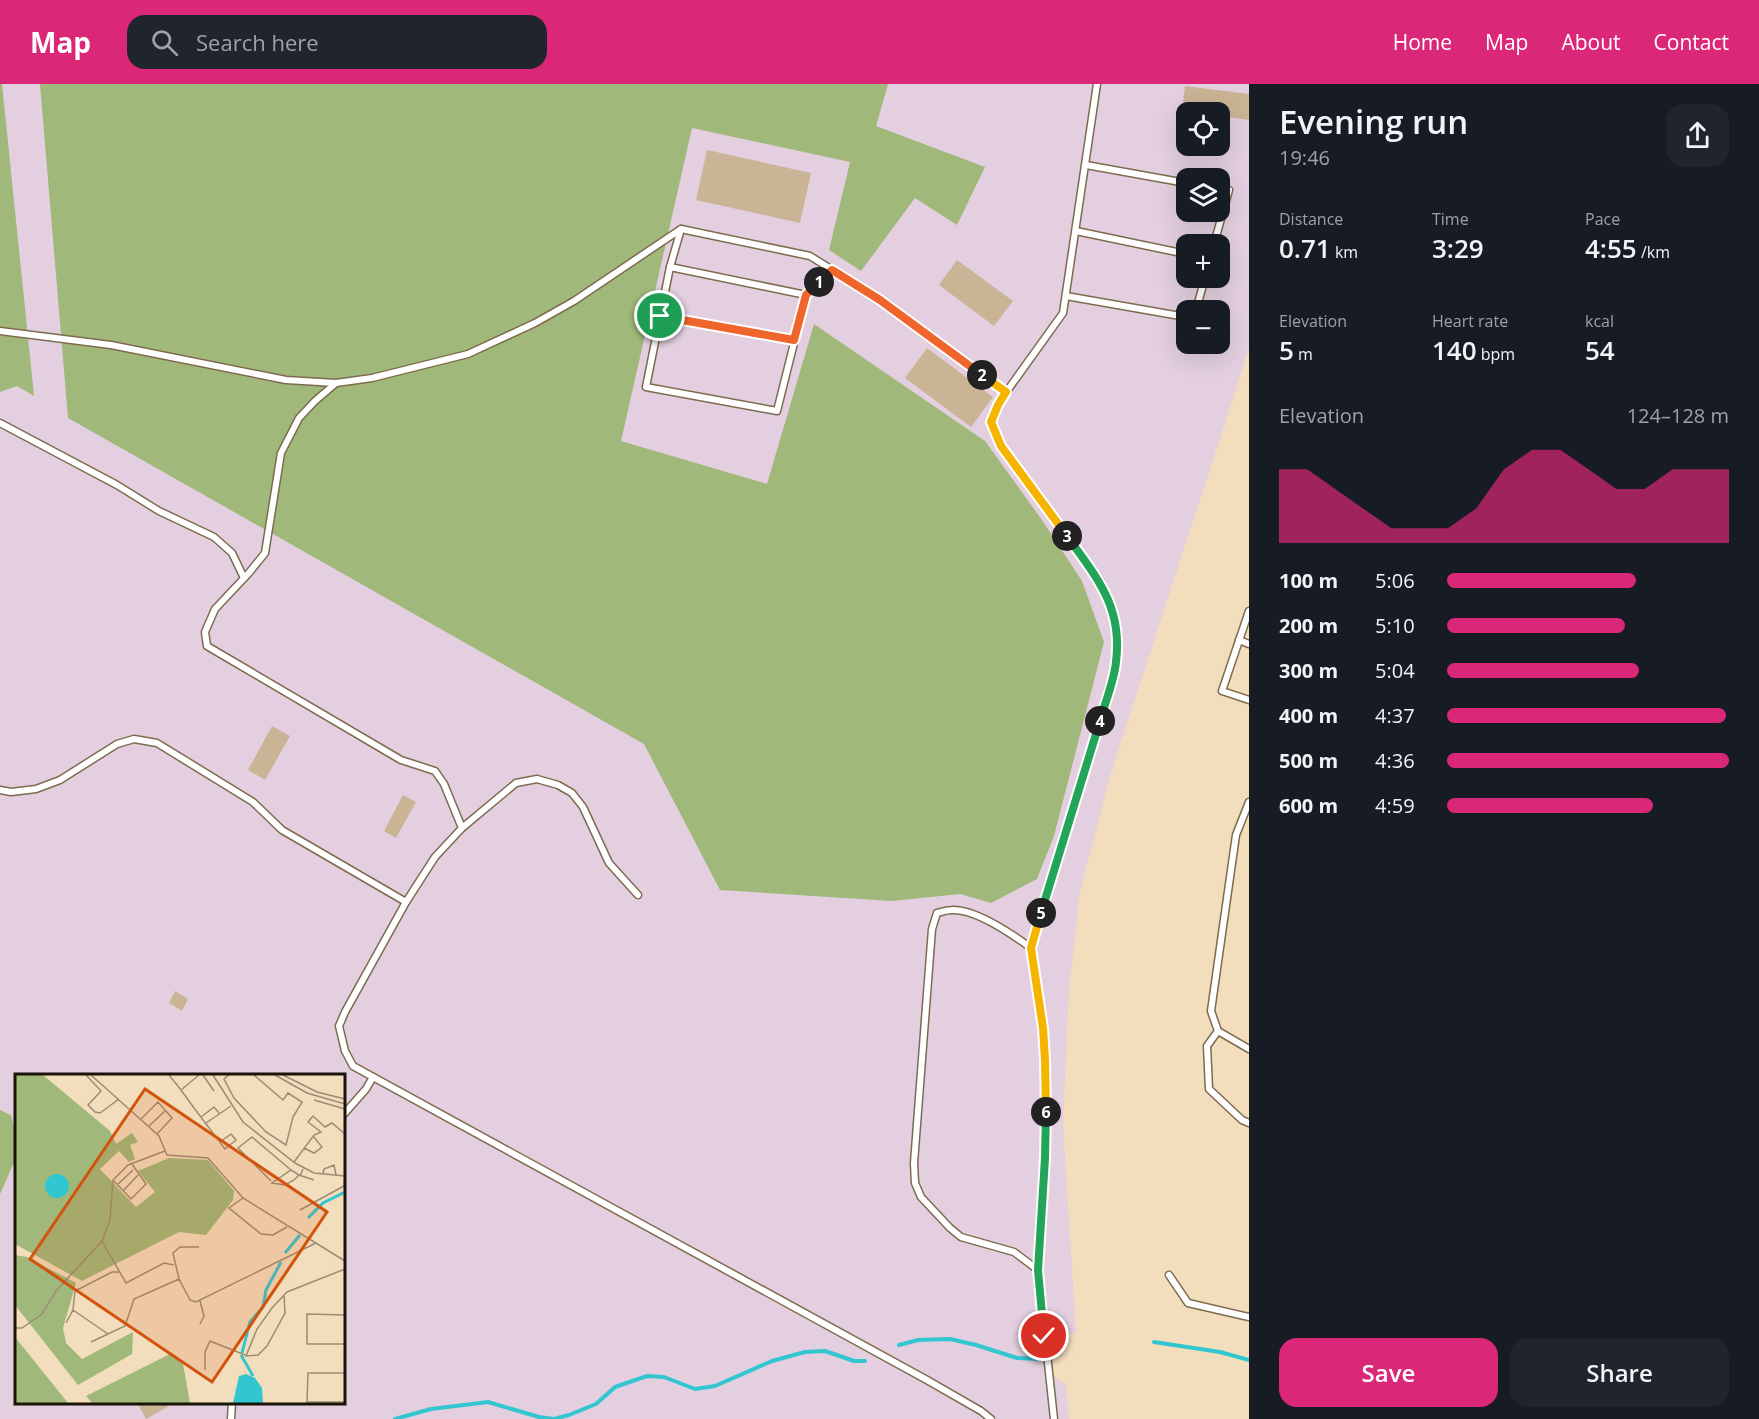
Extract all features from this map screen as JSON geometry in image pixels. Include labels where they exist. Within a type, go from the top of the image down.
[{"type":"lane","points":[[1054,1419],[1038,1270],[1045,1158],[1045,1060],[1043,1028],[1031,948],[1116,664],[1118,635],[1113,614],[1100,581],[1001,446],[991,422],[1006,392],[1063,313],[1097,84]]},
{"type":"lane","points":[[1086,165],[1176,181]]},
{"type":"lane","points":[[681,229],[670,267],[646,387],[777,411],[806,295],[832,270]]},
{"type":"lane","points":[[0,331],[111,345],[286,380],[336,383],[372,378],[468,354],[535,324],[681,229],[810,256],[880,300],[1006,392]]},
{"type":"lane","points":[[1076,231],[1176,252]]},
{"type":"lane","points":[[670,267],[806,295]]},
{"type":"lane","points":[[1066,296],[1176,315]]},
{"type":"lane","points":[[660,316],[794,340]]},
{"type":"lane","points":[[336,383],[299,418],[281,453],[265,553],[215,609],[205,632],[207,646],[401,760],[435,771],[444,784],[462,828]]},
{"type":"lane","points":[[0,423],[117,485],[159,511],[214,537],[232,553],[244,578]]},
{"type":"lane","points":[[1249,611],[1222,692],[1249,700]]},
{"type":"lane","points":[[1239,640],[1249,644]]},
{"type":"lane","points":[[0,790],[10,792],[36,789],[60,780],[117,744],[134,739],[157,743],[253,802],[282,830],[406,902]]},
{"type":"lane","points":[[638,895],[609,863],[583,807],[572,793],[558,785],[537,779],[516,783],[462,828],[435,856],[406,902],[339,1026],[345,1051],[353,1066],[917,1375],[991,1419]]},
{"type":"lane","points":[[1249,802],[1236,835],[1211,1011],[1218,1031],[1249,1048]]},
{"type":"lane","points":[[1031,948],[1004,928],[975,915],[952,909],[938,913],[932,930],[914,1163],[915,1183],[921,1197],[950,1228],[961,1237],[1014,1252],[1038,1270]]},
{"type":"lane","points":[[1218,1031],[1206,1046],[1209,1089],[1242,1120],[1249,1123]]},
{"type":"lane","points":[[345,1113],[366,1089],[373,1077]]},
{"type":"lane","points":[[1169,1275],[1188,1303],[1249,1317]]},
{"type":"lane","points":[[231,1419],[232,1404]]},
{"type":"shaded area","points":[[0,84],[1249,84],[1249,349],[1109,779],[1080,892],[1069,989],[1063,1125],[1076,1333],[1050,1336],[1052,1375],[1066,1385],[1069,1419],[0,1419]]},
{"type":"green space","points":[[0,84],[2,84],[34,396],[17,386],[0,392]]},
{"type":"green space","points":[[40,84],[888,84],[876,126],[985,167],[957,225],[915,198],[861,271],[829,250],[850,162],[692,128],[621,441],[767,484],[814,324],[985,441],[1042,520],[1082,581],[1104,642],[1054,836],[1037,879],[991,903],[960,894],[892,901],[720,890],[644,744],[68,418]]},
{"type":"green space","points":[[0,1110],[11,1115],[15,1130],[15,1160],[0,1194]]},
{"type":"building","points":[[1185,86],[1249,94],[1249,120],[1230,117],[1230,102],[1183,102]]},
{"type":"building","points":[[707,150],[811,173],[800,223],[696,200]]},
{"type":"building","points":[[957,260],[1013,301],[994,326],[939,285]]},
{"type":"building","points":[[927,348],[993,397],[971,427],[905,378]]},
{"type":"building","points":[[272,726],[290,736],[265,780],[248,770]]},
{"type":"building","points":[[403,795],[416,802],[396,838],[384,831]]},
{"type":"building","points":[[175,991],[188,999],[182,1011],[169,1003]]},
{"type":"building","points":[[138,1404],[172,1404],[146,1419]]},
{"type":"waterway","points":[[899,1345],[918,1340],[950,1339],[1017,1358],[1040,1359]]},
{"type":"waterway","points":[[1154,1342],[1220,1352],[1249,1360]]},
{"type":"waterway","points":[[395,1419],[431,1409],[488,1402],[539,1417],[554,1419],[596,1404],[615,1387],[647,1376],[664,1377],[695,1389],[715,1386],[772,1361],[805,1352],[825,1351],[854,1361],[865,1361]]},
{"type":"route","points":[[660,316],[794,340],[806,295],[832,270],[880,300],[1006,392],[991,422],[1001,446],[1100,581],[1113,614],[1118,635],[1116,664],[1031,948],[1043,1028],[1045,1060],[1046,1129],[1038,1270],[1044,1336]]}]
